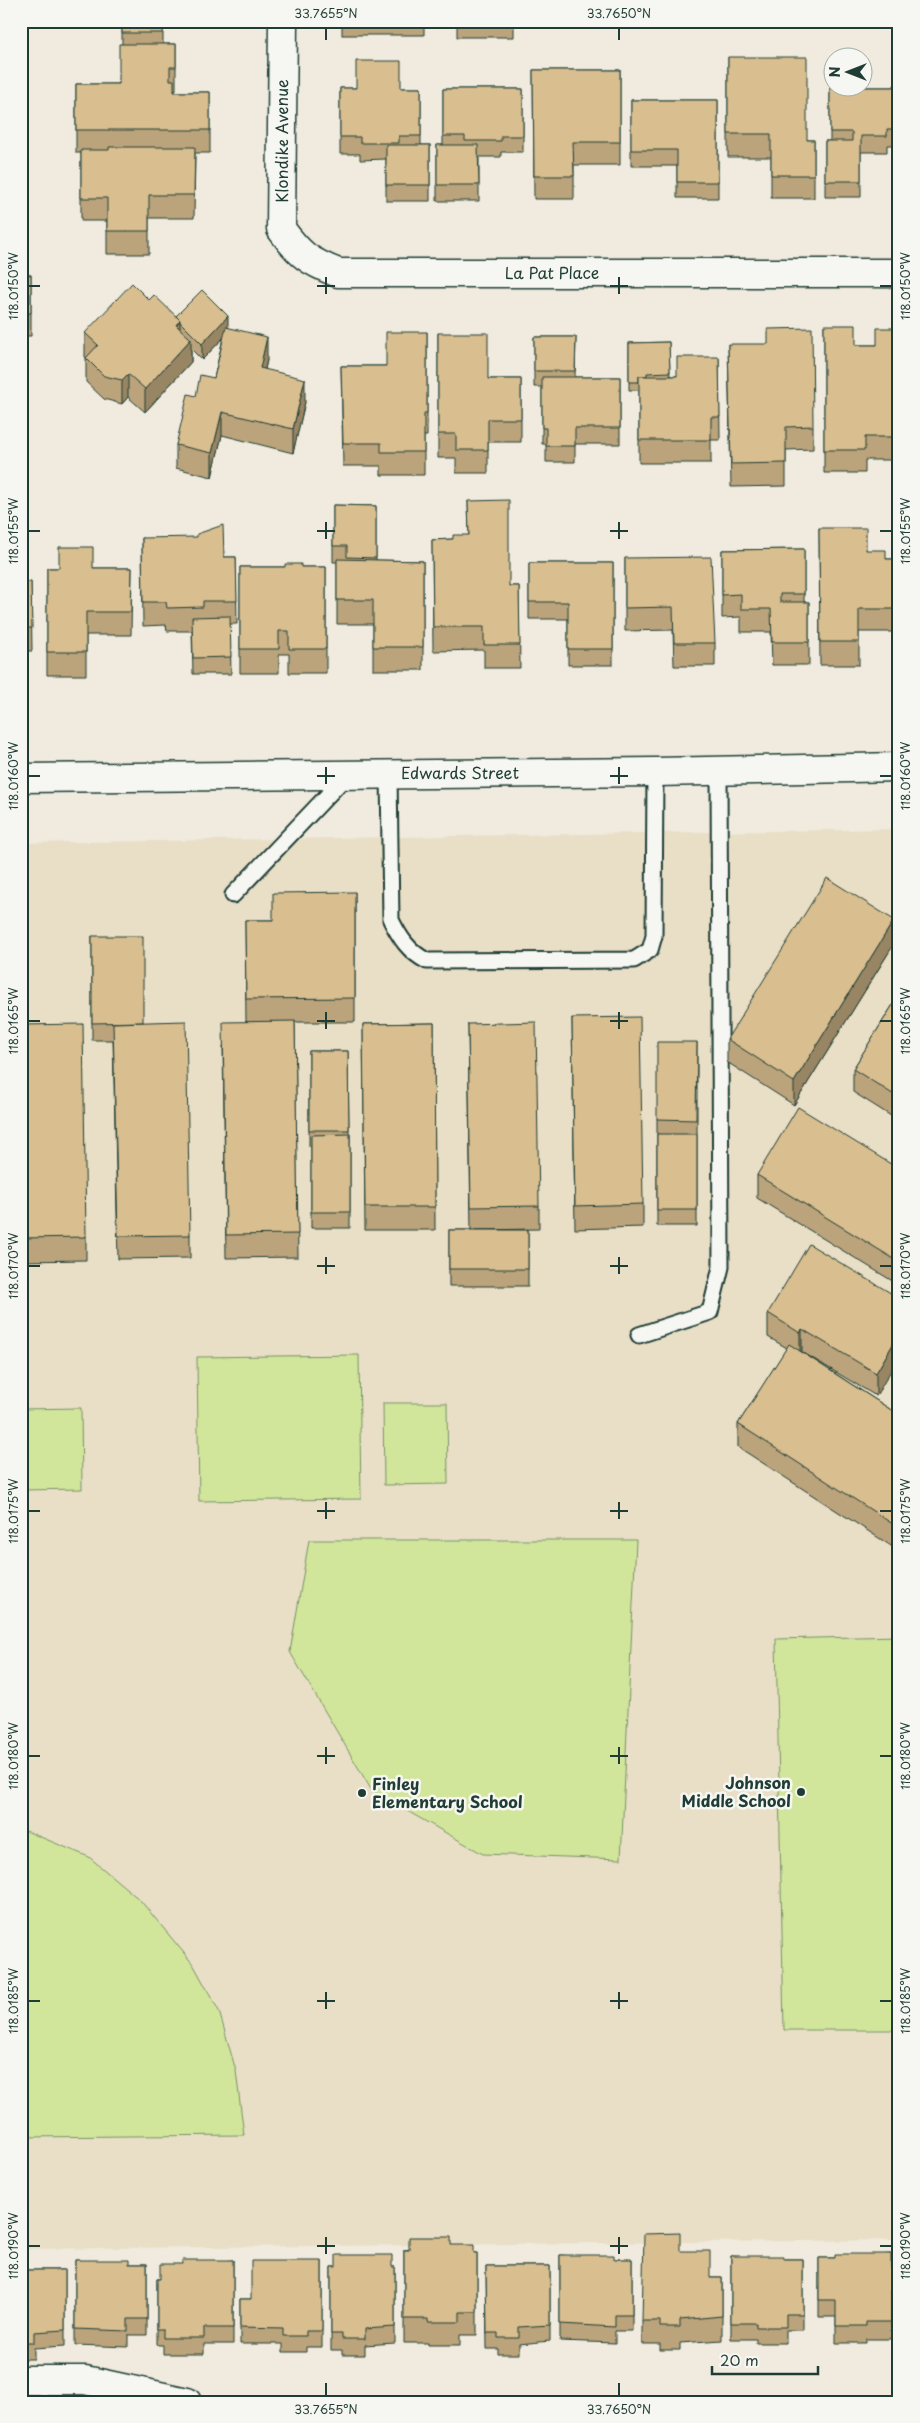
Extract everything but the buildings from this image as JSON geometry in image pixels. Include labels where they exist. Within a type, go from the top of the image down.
[{"type":"street","name":"Klondike Avenue","points":[[283,21],[281,229],[300,254]]},
{"type":"street","name":"La Pat Place","points":[[300,254],[318,265],[338,273],[899,272]]},
{"type":"street","name":"Edwards Street","points":[[21,778],[655,772],[899,767]]},
{"type":"street","points":[[21,2380],[85,2380],[187,2402]]},
{"type":"lane","points":[[639,1335],[710,1312],[721,1266],[719,770]]},
{"type":"lane","points":[[389,774],[391,920],[399,936],[414,955],[427,961],[634,960],[650,950],[654,936],[655,772]]},
{"type":"lane","points":[[232,895],[349,774]]},
{"type":"shaded area","name":"Finley Elementary School","points":[[899,829],[899,2240],[21,2249],[21,843]]},
{"type":"green space","points":[[359,1355],[361,1499],[199,1501],[197,1357]]},
{"type":"green space","points":[[383,1403],[447,1403],[448,1484],[384,1485]]},
{"type":"green space","points":[[81,1408],[82,1489],[21,1490],[21,1409]]},
{"type":"green space","points":[[309,1540],[636,1540],[621,1859],[483,1854],[372,1791],[290,1652]]},
{"type":"green space","points":[[899,1636],[899,2030],[784,2030],[776,1639]]},
{"type":"green space","points":[[21,1829],[89,1857],[140,1900],[193,1964],[219,2011],[236,2071],[244,2135],[21,2137]]},
{"type":"place","name":"Johnson Middle School","points":[[801,1792]]},
{"type":"place","name":"Finley Elementary School","points":[[362,1793]]}]
